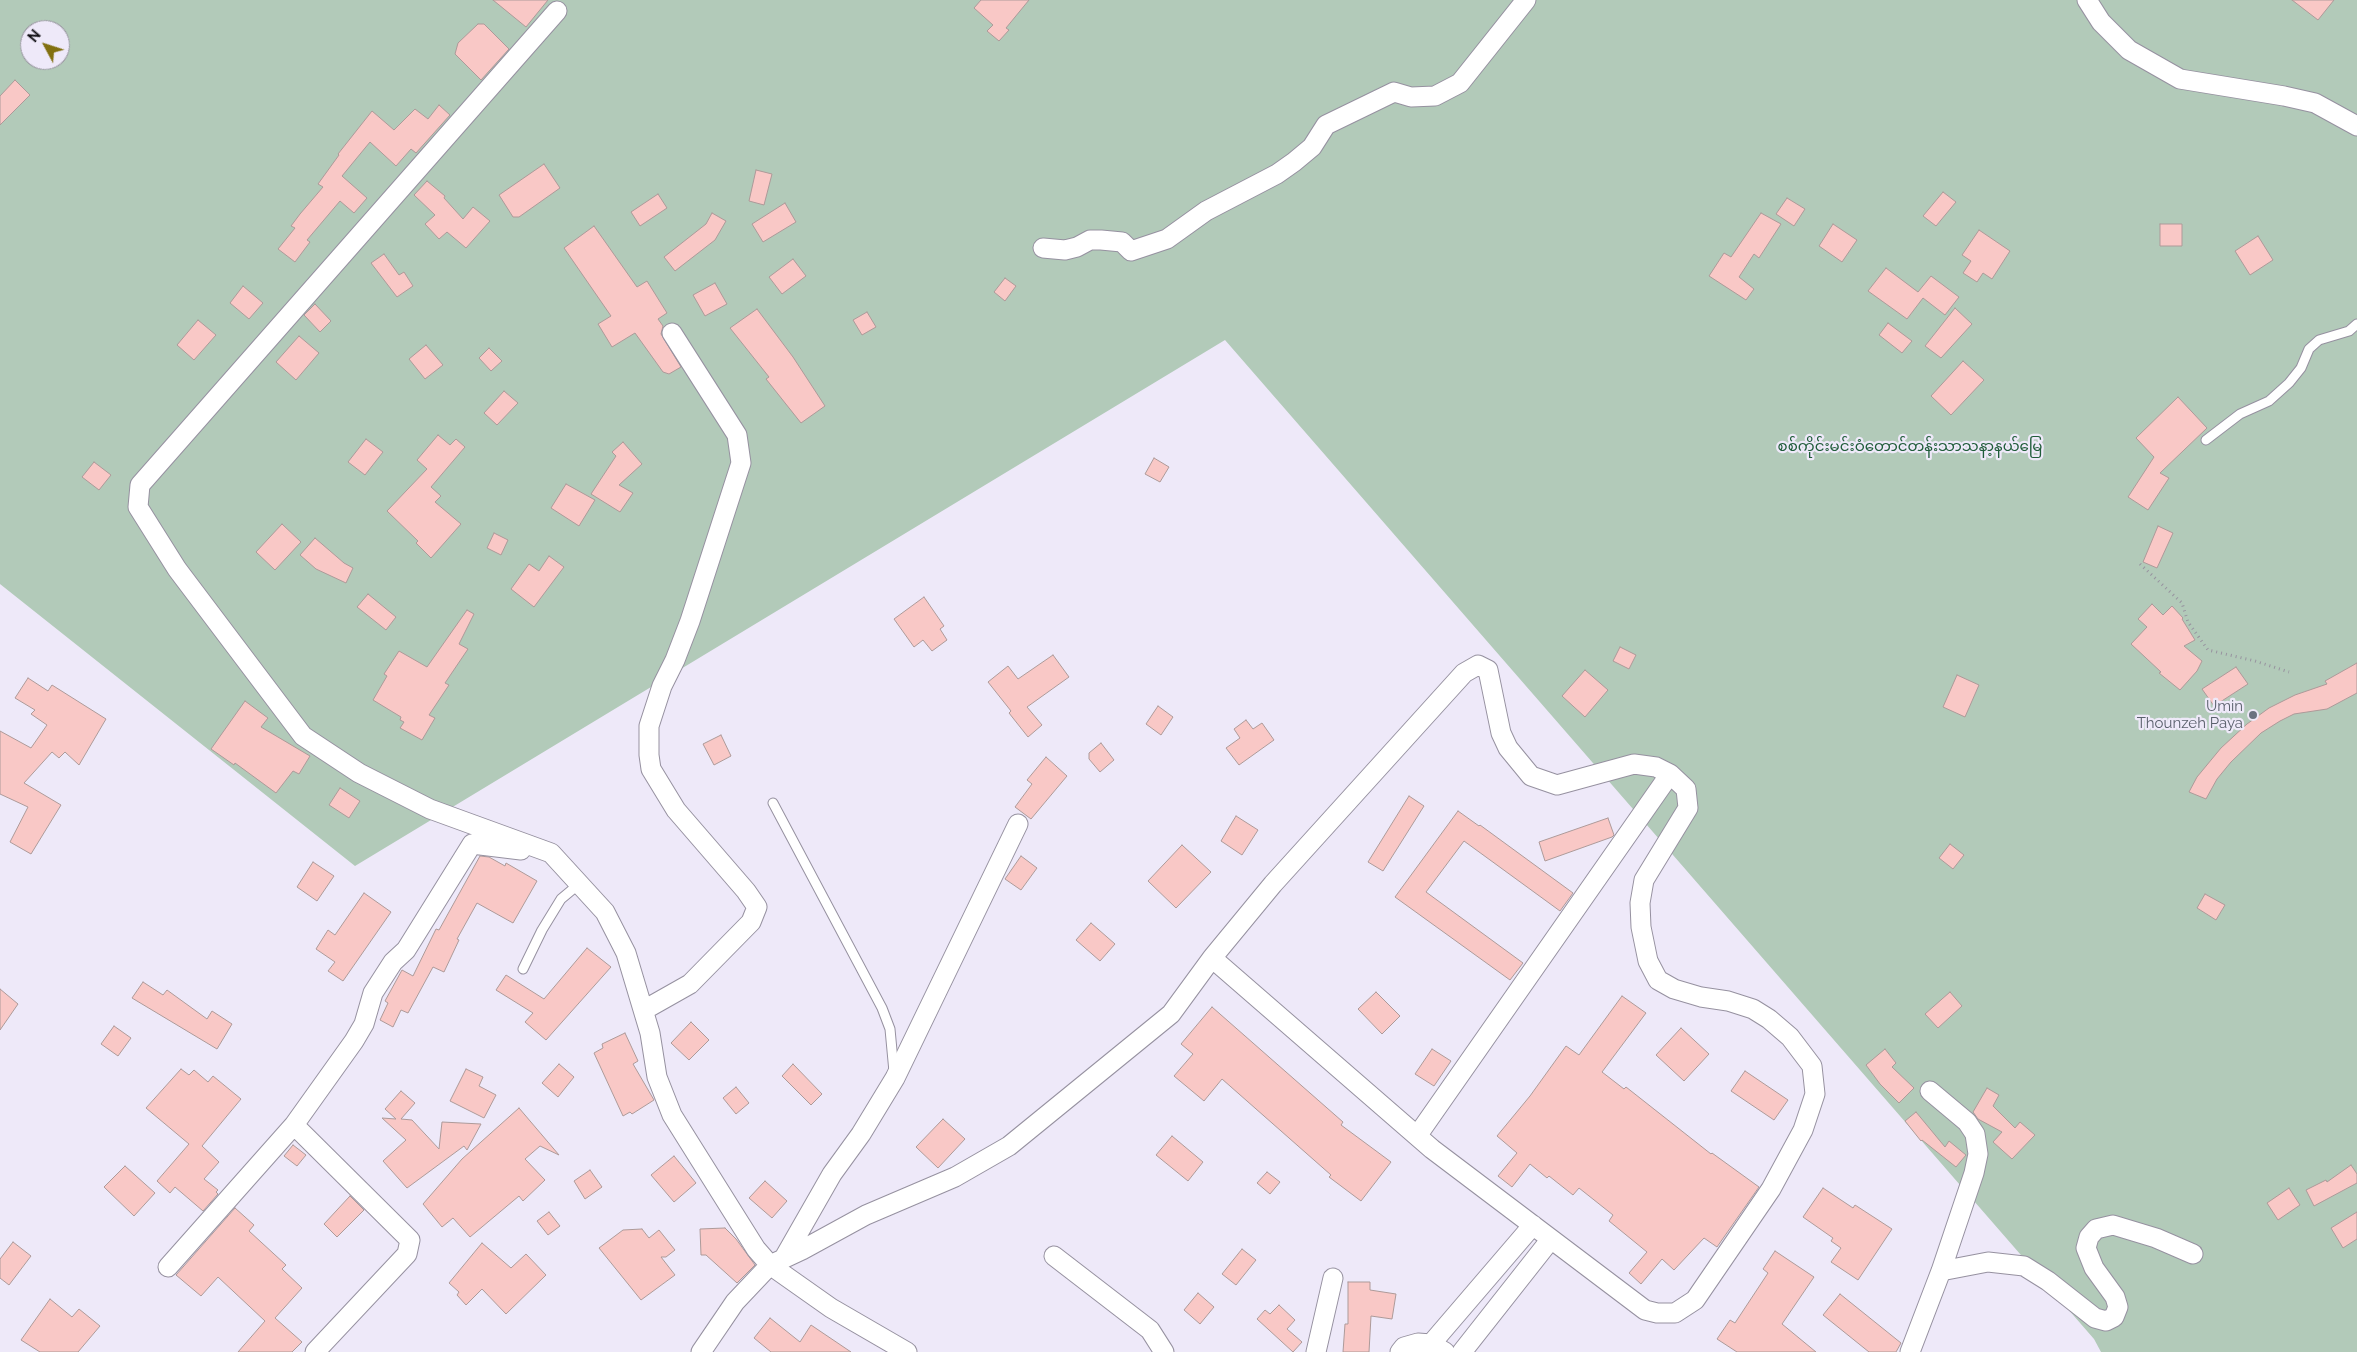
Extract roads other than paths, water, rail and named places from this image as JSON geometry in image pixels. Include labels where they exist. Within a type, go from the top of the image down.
[{"type":"street","points":[[1043,248],[1065,250],[1078,247],[1090,240],[1102,240],[1122,242],[1130,251],[1167,239],[1206,211],[1277,174],[1294,162],[1312,147],[1326,125],[1394,92],[1411,97],[1434,96],[1460,83],[1526,0]]},
{"type":"street","points":[[2087,0],[2101,22],[2129,50],[2180,79],[2284,96],[2316,104],[2357,126]]},
{"type":"street","points":[[557,11],[140,485],[138,507],[176,569],[303,736],[359,773],[430,809],[551,853],[605,912],[626,953],[650,1033],[657,1077],[672,1115],[756,1249],[777,1261],[831,1308],[907,1352]]},
{"type":"street","points":[[644,1010],[690,984],[751,922],[757,906],[676,810],[651,769],[649,726],[662,686],[675,660],[690,621],[741,463],[737,435],[672,333]]},
{"type":"street","points":[[777,1261],[866,1215],[955,1177],[1009,1146],[1171,1014],[1212,958],[1273,884],[1464,673],[1478,665],[1488,670],[1501,733],[1508,748],[1531,776],[1557,785],[1634,764],[1656,767],[1670,774],[1686,789],[1688,808],[1644,880],[1640,903],[1641,928],[1648,961],[1658,980],[1674,990],[1701,998],[1728,1001],[1753,1009],[1769,1019],[1790,1037],[1812,1066],[1815,1094],[1803,1130],[1771,1189],[1694,1300],[1675,1313],[1657,1313],[1645,1310],[1417,1136],[1212,958]]},
{"type":"street","points":[[1417,1136],[1670,774]]},
{"type":"street","points":[[701,1352],[735,1302],[777,1261],[832,1174],[861,1134],[895,1078],[1018,824]]},
{"type":"street","points":[[168,1267],[294,1125],[354,1041],[364,1024],[373,994],[393,962],[406,950],[472,844],[551,853]]},
{"type":"street","points":[[1910,1352],[1941,1271],[1974,1173],[1978,1154],[1975,1134],[1967,1122],[1930,1091]]},
{"type":"street","points":[[294,1125],[410,1240],[407,1254],[315,1352]]},
{"type":"street","points":[[1400,1352],[1404,1347],[1418,1343],[1438,1348],[1533,1225]]},
{"type":"street","points":[[1941,1271],[1988,1262],[2024,1266],[2048,1281],[2095,1318],[2106,1320],[2114,1317],[2118,1307],[2115,1297],[2094,1268],[2086,1248],[2089,1237],[2096,1229],[2113,1225],[2156,1238],[2193,1254]]},
{"type":"street","points":[[1462,1352],[1551,1239]]},
{"type":"street","points":[[1054,1256],[1150,1330],[1164,1352]]},
{"type":"street","points":[[1316,1352],[1333,1278]]},
{"type":"lane","points":[[2206,440],[2240,414],[2269,401],[2289,383],[2301,368],[2310,349],[2319,340],[2350,331],[2357,324]]},
{"type":"lane","points":[[774,803],[882,1008],[890,1029],[895,1078]]},
{"type":"lane","points":[[523,969],[542,930],[561,899],[579,884]]},
{"type":"place","name":"Umin Thounzeh Paya","points":[[2253,715]]},
{"type":"park label","name":"စစ်ကိုင်းမင်းဝံတောင်တန်းသာသနာ့နယ်မြေ","points":[[1910,446]]}]
